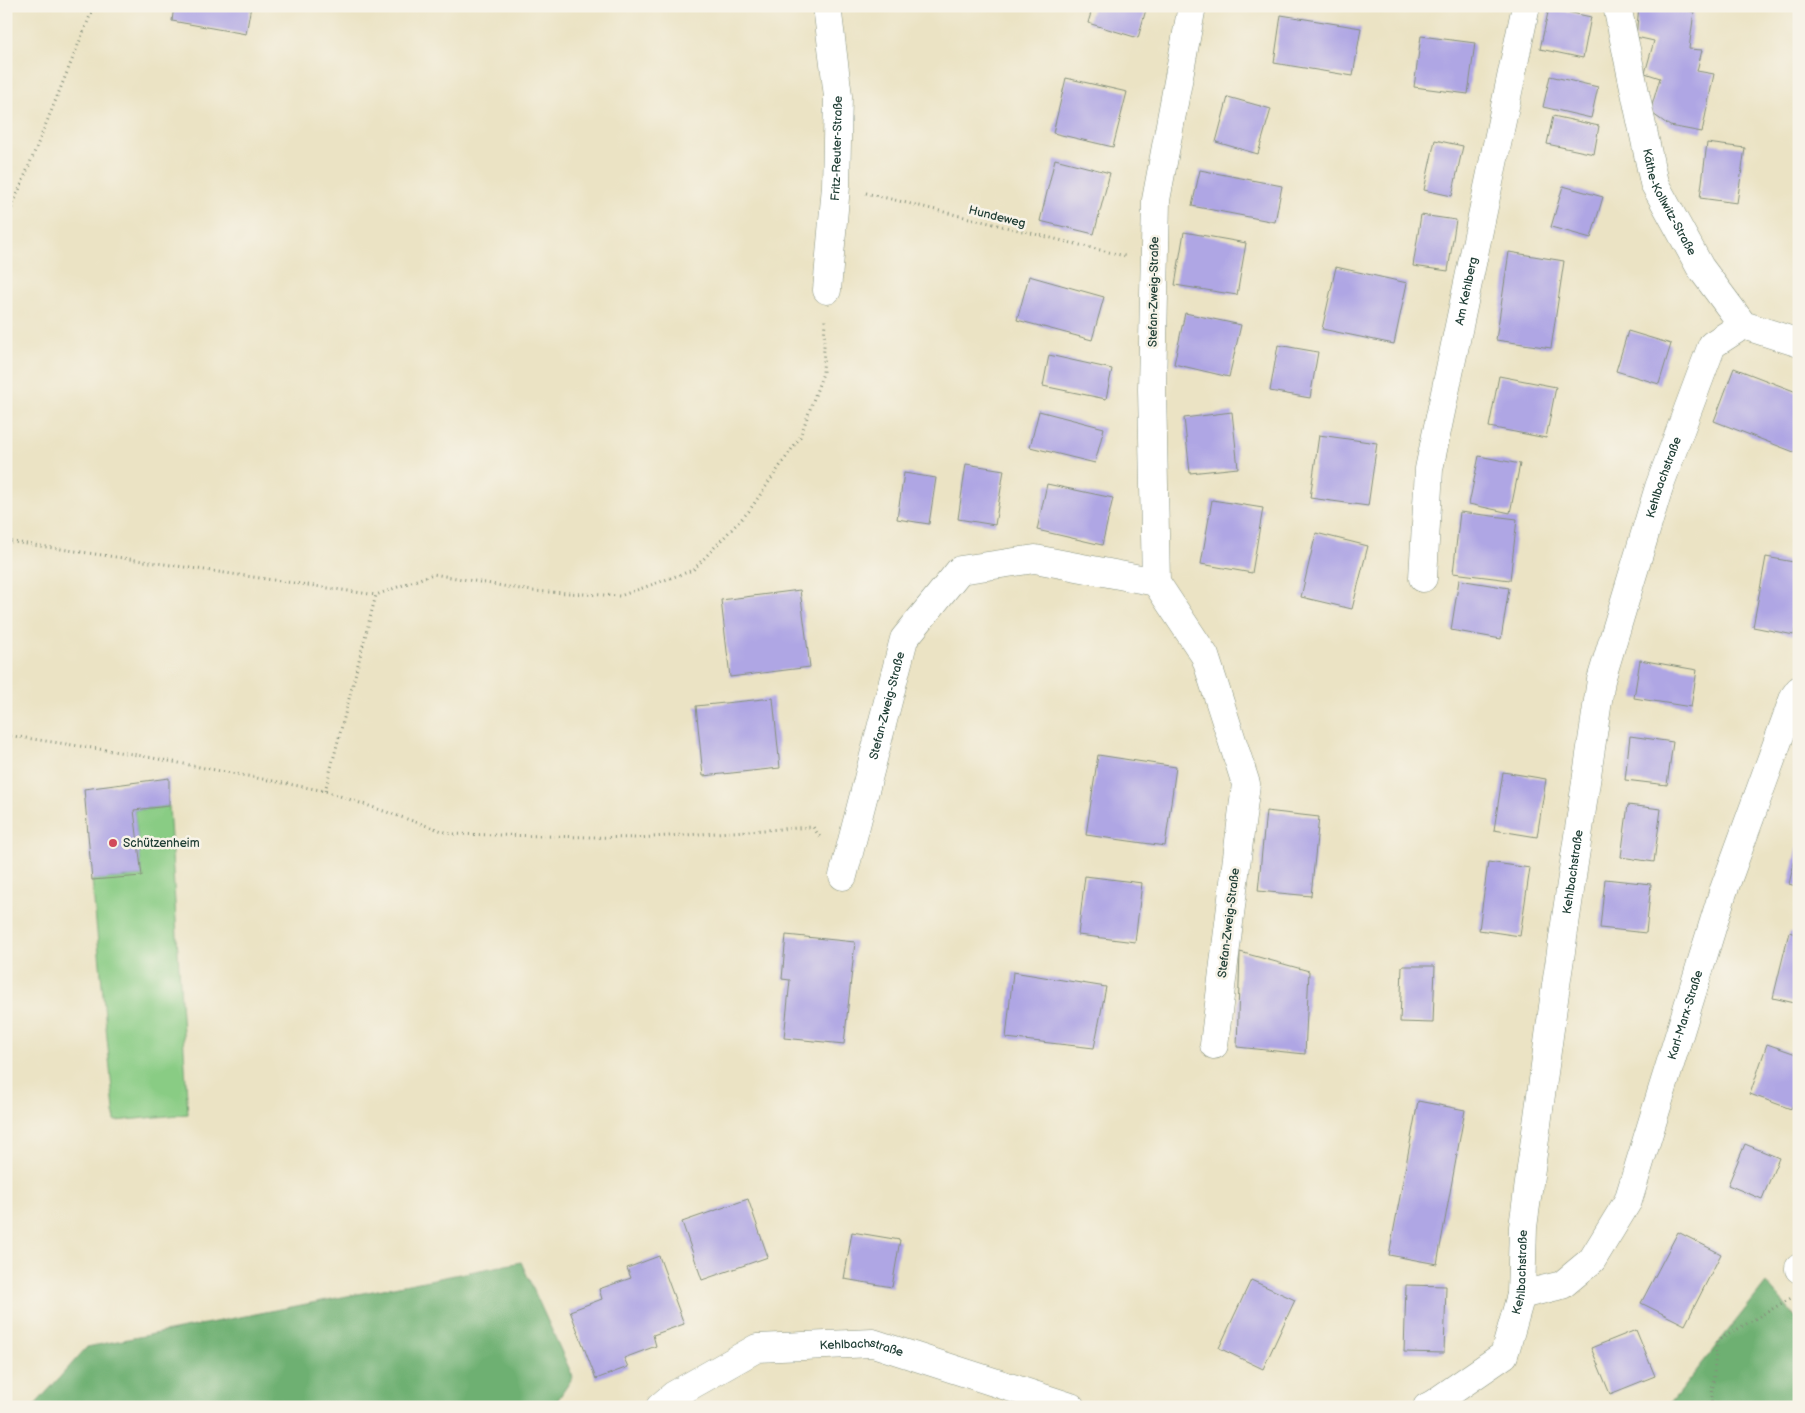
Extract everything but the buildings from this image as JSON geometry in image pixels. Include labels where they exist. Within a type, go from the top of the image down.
[{"type":"street","name":"Fritz-Reuter-Straße","points":[[826,290],[836,186],[838,96],[827,6]]},
{"type":"street","name":"Stefan-Zweig-Straße","points":[[1192,6],[1156,200],[1152,389],[1156,582],[1204,656],[1246,784],[1214,1045]]},
{"type":"street","name":"Am Kehlberg","points":[[1423,578],[1429,469],[1526,6]]},
{"type":"street","name":"Käthe-Kollwitz-Straße","points":[[1617,6],[1654,183],[1700,267],[1743,325]]},
{"type":"street","points":[[1743,325],[1799,343]]},
{"type":"street","name":"Kehlbachstraße","points":[[1427,1407],[1504,1355],[1522,1295],[1523,1227],[1601,680],[1659,487],[1712,346],[1743,325]]},
{"type":"street","name":"Stefan-Zweig-Straße","points":[[843,876],[904,639],[960,570],[1035,559],[1156,582]]},
{"type":"street","name":"Karl-Marx-Straße","points":[[1522,1295],[1562,1286],[1592,1260],[1628,1201],[1723,892],[1794,697],[1799,690]]},
{"type":"street","name":"Kehlbachstraße","points":[[660,1407],[674,1395],[757,1348],[873,1343],[1071,1407]]},
{"type":"path","points":[[6,222],[94,6]]},
{"type":"path","name":"Hundeweg","points":[[836,186],[1155,263]]},
{"type":"path","points":[[6,541],[376,595],[434,574],[532,591],[620,596],[693,570],[749,511],[800,437],[823,373],[826,290]]},
{"type":"path","points":[[325,791],[376,595]]},
{"type":"path","points":[[6,735],[132,754],[325,791],[451,834],[636,838],[813,827],[843,876]]},
{"type":"path","points":[[1711,1407],[1717,1340],[1799,1294]]},
{"type":"green space","points":[[169,806],[188,1114],[115,1121],[92,880],[142,876],[134,810]]},
{"type":"green space","points":[[521,1262],[573,1377],[553,1407],[33,1407],[87,1347]]},
{"type":"green space","points":[[1766,1283],[1799,1321],[1799,1407],[1664,1407],[1674,1399]]},
{"type":"place","name":"Schützenheim","points":[[113,843]]}]
